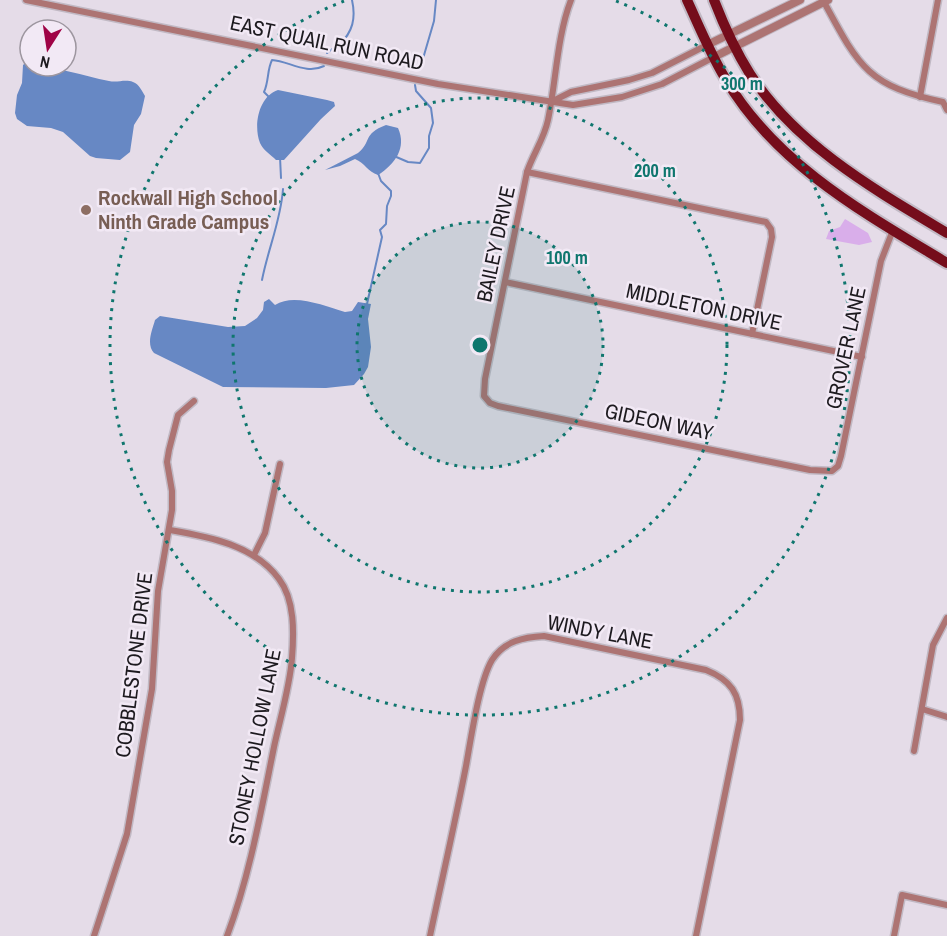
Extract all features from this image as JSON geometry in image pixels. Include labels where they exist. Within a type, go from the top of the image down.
[{"type":"main road","points":[[687,0],[707,45],[726,79],[743,104],[780,146],[834,193],[947,263]]},
{"type":"main road","points":[[714,0],[727,34],[751,75],[770,100],[830,158],[865,184],[947,233]]},
{"type":"street","name":"EAST QUAIL RUN ROAD","points":[[26,0],[438,84],[573,105],[622,97],[662,84],[826,1]]},
{"type":"street","name":"BAILEY DRIVE","points":[[484,396],[485,379],[527,172],[545,131],[571,0]]},
{"type":"street","points":[[551,102],[571,92],[652,73],[800,0]]},
{"type":"street","points":[[920,97],[938,0]]},
{"type":"street","points":[[826,1],[859,61],[879,80],[895,89],[943,102],[947,110]]},
{"type":"street","points":[[527,172],[766,222],[771,229],[772,237],[752,334]]},
{"type":"street","name":"GROVER LANE","points":[[832,471],[838,466],[841,456],[881,261],[893,230]]},
{"type":"street","name":"MIDDLETON DRIVE","points":[[505,282],[862,357]]},
{"type":"street","name":"GIDEON WAY","points":[[484,396],[490,403],[498,406],[822,472],[832,471]]},
{"type":"street","name":"COBBLESTONE DRIVE","points":[[94,936],[122,854],[131,816],[152,689],[158,591],[170,530],[172,501],[167,462],[178,415],[194,401]]},
{"type":"street","points":[[254,555],[265,533],[280,464]]},
{"type":"street","name":"STONEY HOLLOW LANE","points":[[170,530],[207,537],[264,561],[281,581],[292,612],[292,659],[247,874],[226,936]]},
{"type":"street","points":[[914,751],[933,645],[947,618]]},
{"type":"street","name":"WINDY LANE","points":[[430,936],[475,719],[487,672],[493,659],[504,647],[516,640],[544,636],[706,670],[721,676],[732,687],[739,703],[740,720],[696,936]]},
{"type":"street","points":[[922,709],[947,717]]},
{"type":"street","points":[[894,936],[902,895],[947,905]]},
{"type":"shaded area","points":[[845,219],[868,233],[872,242],[859,245],[826,239],[829,231],[840,227]]},
{"type":"water","points":[[78,73],[137,84],[145,96],[141,114],[134,125],[130,152],[120,160],[96,158],[90,156],[63,132],[51,128],[27,126],[17,119],[15,113],[17,95],[22,78],[78,78]]},
{"type":"water","points":[[278,90],[327,100],[334,102],[335,106],[284,160],[276,160],[263,148],[257,128],[262,105],[271,93]]},
{"type":"water","points":[[386,125],[398,128],[401,142],[398,155],[384,171],[378,175],[355,159],[325,170],[358,153],[373,132]]},
{"type":"water","points":[[269,299],[275,305],[300,300],[345,312],[352,311],[358,302],[371,304],[368,319],[371,347],[368,367],[364,374],[354,385],[326,388],[223,387],[154,353],[150,346],[155,320],[160,316],[228,327],[245,326],[257,318],[263,310],[264,302]]},
{"type":"waterway","points":[[327,53],[339,45],[350,30],[354,13],[352,0]]},
{"type":"waterway","points":[[417,70],[422,62],[434,21],[436,0]]},
{"type":"waterway","points":[[268,96],[264,92],[272,60],[311,69],[324,66]]},
{"type":"waterway","points":[[394,156],[408,162],[420,163],[429,148],[429,136],[433,123],[431,108],[416,91],[415,85]]},
{"type":"waterway","points":[[280,157],[281,178]]},
{"type":"waterway","points":[[367,304],[382,237],[380,230],[386,224],[387,206],[391,196],[391,191],[381,181],[378,173]]},
{"type":"waterway","points":[[262,280],[280,212],[283,189]]},
{"type":"place","name":"Rockwall High School Ninth Grade Campus","points":[[86,210]]}]
